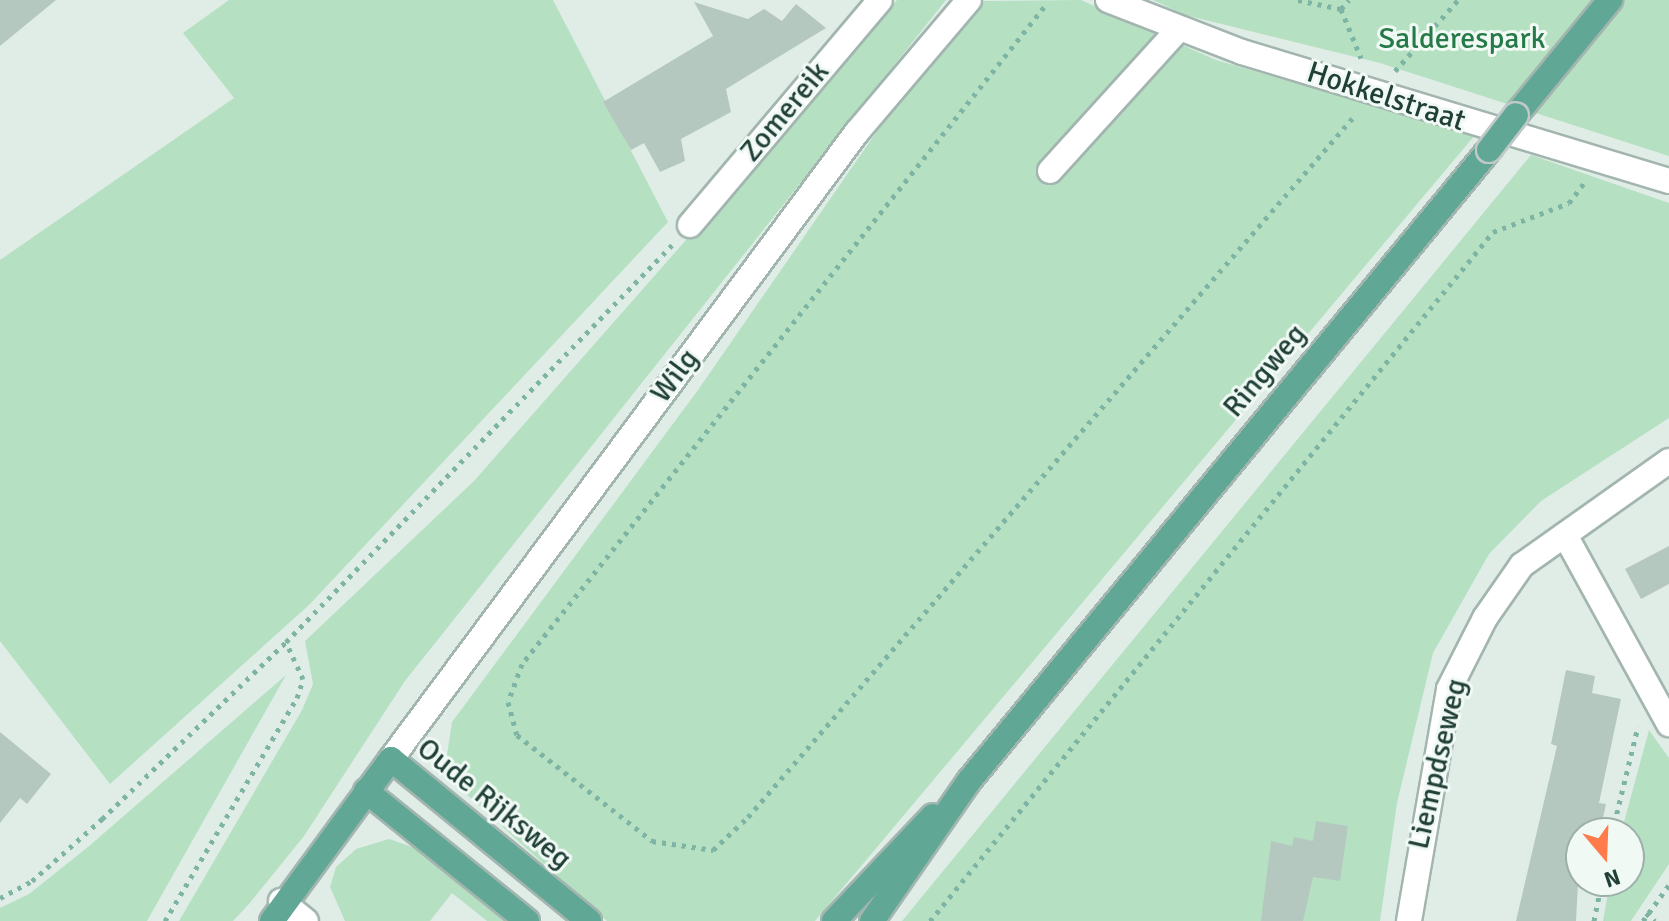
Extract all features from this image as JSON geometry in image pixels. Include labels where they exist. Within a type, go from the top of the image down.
[{"type":"main road","name":"Ringweg","points":[[834,921],[969,781],[1610,0]]},
{"type":"main road","name":"Oude Rijksweg","points":[[258,921],[277,911],[391,759],[589,921]]},
{"type":"main road","name":"Ringweg","points":[[872,921],[969,781]]},
{"type":"main road","points":[[366,791],[527,921]]},
{"type":"street","name":"Zomereik","points":[[690,225],[880,0]]},
{"type":"street","name":"Wilg","points":[[391,759],[857,132],[969,0]]},
{"type":"street","name":"Hokkelstraat","points":[[1108,0],[1178,30],[1669,181]]},
{"type":"street","points":[[1050,171],[1178,30]]},
{"type":"street","name":"Liempdseweg","points":[[1409,921],[1449,689],[1485,618],[1522,565],[1669,461]]},
{"type":"street","points":[[1565,535],[1652,702],[1669,724]]},
{"type":"street","points":[[277,911],[306,921]]},
{"type":"path","points":[[1298,0],[1341,9]]},
{"type":"path","points":[[1341,9],[1349,0]]},
{"type":"path","points":[[1044,7],[522,664],[508,702],[517,735],[652,841],[713,850],[748,817],[1458,0]]},
{"type":"path","points":[[1341,9],[1375,92]]},
{"type":"path","points":[[930,921],[1493,232],[1569,203],[1582,188],[1591,159]]},
{"type":"path","points":[[0,898],[32,881],[286,642],[690,225]]},
{"type":"path","points":[[165,921],[297,698],[303,679],[286,642]]},
{"type":"path","points":[[1615,817],[1632,737],[1652,702]]},
{"type":"path","points":[[1643,921],[1669,885]]},
{"type":"path","points":[[1594,921],[1599,897]]},
{"type":"path","points":[[1646,913],[1655,921]]},
{"type":"green space","points":[[229,0],[553,0],[668,222],[309,605],[110,784],[0,641],[0,260],[234,98],[183,33]]},
{"type":"green space","points":[[897,0],[946,0],[405,681],[304,836],[249,904],[233,921],[179,921],[302,710],[313,684],[305,641],[474,481]]},
{"type":"green space","points":[[1081,0],[1216,60],[1475,135],[815,921],[607,921],[453,782],[447,755],[452,722],[698,390],[911,82],[984,1]]},
{"type":"green space","name":"Salderespark","points":[[1153,0],[1669,0],[1669,156],[1380,63],[1185,15]]},
{"type":"green space","points":[[1531,155],[1669,203],[1669,418],[1541,501],[1489,554],[1433,653],[1397,803],[1380,921],[902,921]]},
{"type":"green space","points":[[286,675],[147,921],[0,921],[0,908],[29,894],[88,847]]},
{"type":"green space","points":[[1649,730],[1669,758],[1669,864],[1631,921],[1603,921],[1607,897],[1645,897],[1645,817],[1625,817]]},
{"type":"green space","points":[[389,839],[427,852],[512,921],[487,921],[452,893],[430,921],[345,921],[330,887],[336,867],[356,849]]},
{"type":"building","points":[[0,0],[56,0],[0,46]]},
{"type":"building","points":[[694,2],[748,19],[764,9],[782,21],[796,4],[826,28],[726,89],[731,112],[681,139],[685,161],[660,172],[644,143],[631,150],[603,102],[713,36]]},
{"type":"building","points":[[1669,546],[1669,584],[1641,599],[1625,569]]},
{"type":"building","points":[[1566,670],[1595,676],[1592,693],[1621,699],[1599,803],[1606,804],[1603,817],[1565,817],[1565,897],[1577,897],[1576,921],[1516,921],[1557,746],[1551,744]]},
{"type":"building","points":[[0,732],[51,774],[27,804],[20,798],[0,823]]},
{"type":"building","points":[[1316,821],[1348,826],[1340,881],[1313,877],[1303,921],[1261,921],[1271,841],[1292,846],[1294,837],[1313,841]]}]
